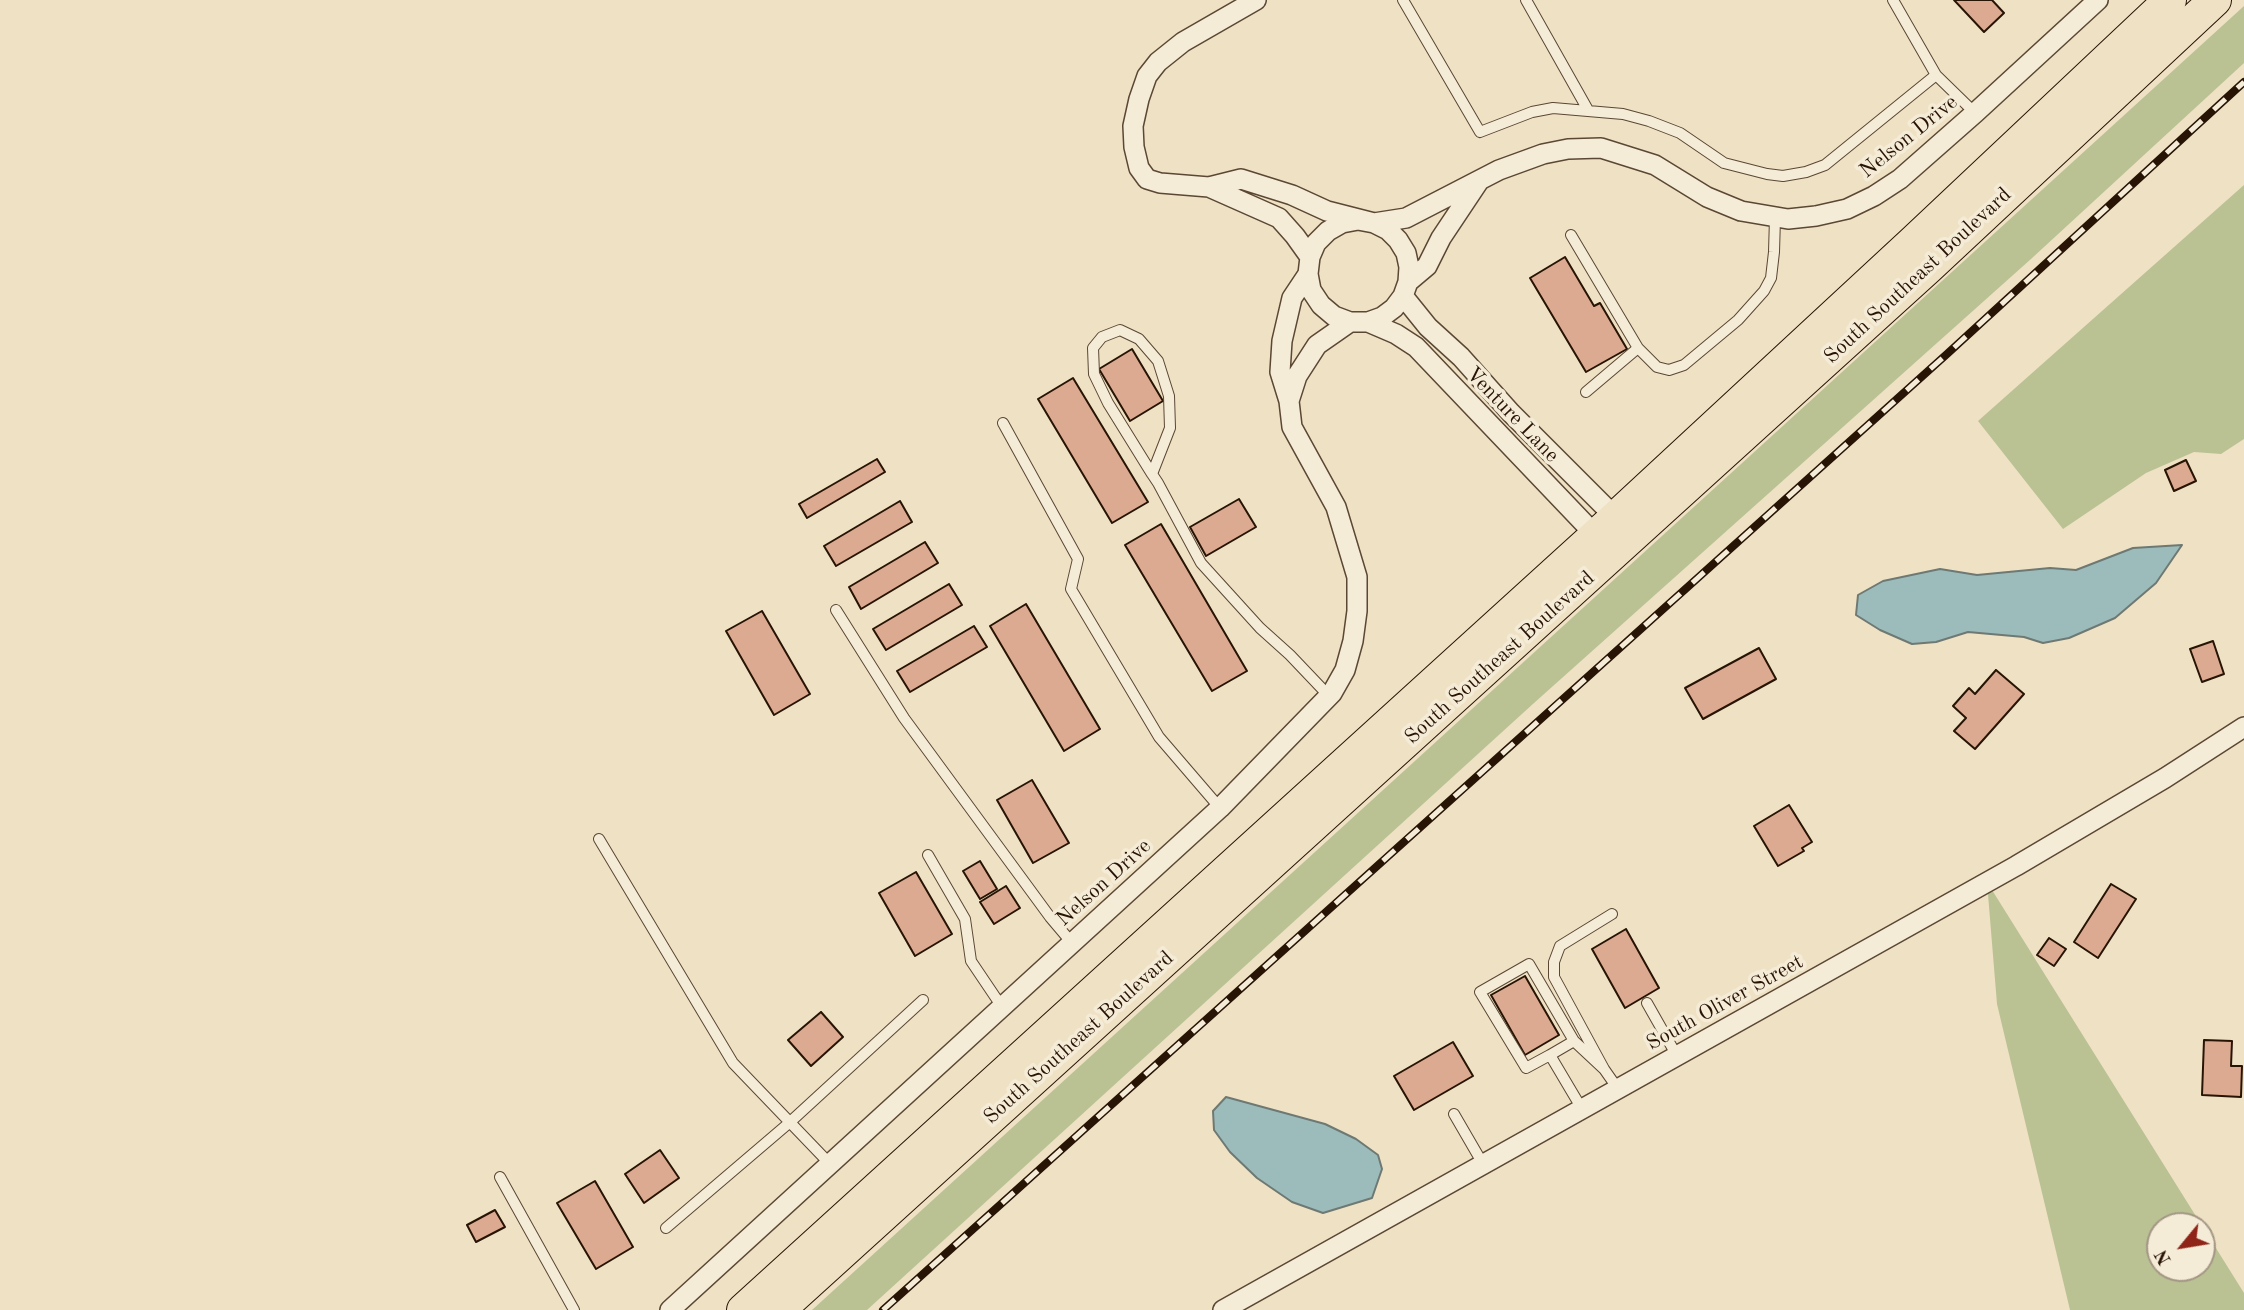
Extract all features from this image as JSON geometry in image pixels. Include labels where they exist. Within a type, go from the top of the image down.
[{"type":"main road","name":"South Southeast Boulevard","points":[[779,1310],[1615,536],[1913,243],[2170,0]]},
{"type":"main road","name":"South Southeast Boulevard","points":[[743,1310],[1615,536],[1928,268],[2215,0]]},
{"type":"street","points":[[1256,0],[1167,52],[1147,76],[1133,126],[1134,148],[1139,168],[1147,179],[1160,183],[1209,187],[1279,218],[1296,236],[1309,265],[1311,290],[1321,305],[1334,316],[1359,322]]},
{"type":"street","name":"Nelson Drive","points":[[1374,223],[1406,218],[1499,170],[1543,154],[1567,149],[1601,148],[1655,165],[1706,197],[1741,211],[1775,218],[1802,218],[1837,211],[1874,196],[1900,179],[2098,0]]},
{"type":"street","points":[[1209,187],[1241,179],[1388,230],[1406,253],[1409,267],[1406,289]]},
{"type":"street","points":[[1289,401],[1297,376],[1317,345],[1359,322],[1382,317],[1394,309],[1406,289],[1427,265],[1441,238],[1479,181]]},
{"type":"street","points":[[1309,265],[1316,243],[1328,231],[1342,223],[1358,220],[1374,223]]},
{"type":"street","name":"Nelson Drive","points":[[670,1310],[1220,808],[1329,696],[1345,670],[1357,611],[1357,577],[1336,507],[1292,427],[1289,401],[1280,372],[1282,341],[1292,298],[1309,265]]},
{"type":"street","name":"Venture Lane","points":[[1406,289],[1429,327],[1461,356],[1615,536]]},
{"type":"street","name":"Venture Lane","points":[[1359,322],[1396,334],[1416,347],[1615,536]]},
{"type":"street","name":"South Oliver Street","points":[[1223,1310],[2016,866],[2165,778],[2244,727]]},
{"type":"lane","points":[[1403,0],[1480,132],[1553,108],[1623,114],[1680,133],[1724,163],[1783,176],[1825,165],[1936,75]]},
{"type":"lane","points":[[1526,0],[1588,110]]},
{"type":"lane","points":[[1893,0],[1936,75],[1975,113]]},
{"type":"lane","points":[[1571,235],[1638,348],[1657,367],[1669,370],[1684,365],[1738,320],[1764,291],[1771,278],[1775,218]]},
{"type":"lane","points":[[1152,474],[1170,428],[1169,396],[1158,361],[1139,339],[1120,330],[1102,337],[1093,348],[1094,374],[1108,403],[1202,563],[1260,628],[1329,696]]},
{"type":"lane","points":[[1586,392],[1638,348]]},
{"type":"lane","points":[[1003,423],[1078,559],[1071,589],[1158,737],[1220,808]]},
{"type":"lane","points":[[836,610],[904,718],[1072,943]]},
{"type":"lane","points":[[599,839],[733,1063],[830,1164]]},
{"type":"lane","points":[[928,855],[965,919],[971,961],[1002,1007]]},
{"type":"lane","points":[[1612,914],[1560,946],[1554,962],[1554,976],[1604,1069],[1618,1089]]},
{"type":"lane","points":[[1574,1041],[1526,1068],[1480,992],[1529,964],[1574,1041],[1604,1069]]},
{"type":"lane","points":[[666,1228],[789,1123],[923,1000]]},
{"type":"lane","points":[[1647,1003],[1677,1056]]},
{"type":"lane","points":[[1550,1055],[1582,1109]]},
{"type":"lane","points":[[1454,1114],[1483,1164]]},
{"type":"lane","points":[[500,1177],[574,1310]]},
{"type":"green space","points":[[2244,6],[2244,63],[2031,259],[1534,703],[867,1310],[812,1310]]},
{"type":"green space","points":[[2244,185],[2244,439],[2221,454],[2194,452],[2146,473],[2063,529],[1978,421]]},
{"type":"green space","points":[[1987,882],[2193,1212],[2146,1212],[2146,1282],[2216,1282],[2216,1248],[2244,1293],[2244,1310],[2070,1310],[1997,1004]]},
{"type":"water","points":[[2182,545],[2156,583],[2115,618],[2069,638],[2043,643],[2024,637],[1968,632],[1936,642],[1912,644],[1880,630],[1856,615],[1858,595],[1883,581],[1940,569],[1977,575],[2050,568],[2076,570],[2133,548]]},
{"type":"water","points":[[1226,1097],[1325,1124],[1356,1139],[1378,1155],[1382,1169],[1372,1198],[1323,1213],[1292,1202],[1257,1178],[1230,1152],[1214,1130],[1213,1111]]},
{"type":"building","points":[[1954,0],[1992,0],[2004,13],[1984,32]]},
{"type":"building","points":[[1565,257],[1594,306],[1600,303],[1627,349],[1586,372],[1530,278]]},
{"type":"building","points":[[1132,349],[1163,401],[1130,421],[1099,369]]},
{"type":"building","points":[[1073,378],[1148,502],[1112,523],[1038,399]]},
{"type":"building","points":[[877,459],[885,472],[807,518],[799,504]]},
{"type":"building","points":[[2186,460],[2196,481],[2174,491],[2165,470]]},
{"type":"building","points":[[1239,499],[1256,527],[1206,556],[1190,527]]},
{"type":"building","points":[[900,501],[912,522],[836,566],[824,546]]},
{"type":"building","points":[[1161,524],[1247,671],[1212,691],[1125,545]]},
{"type":"building","points":[[925,542],[938,563],[861,609],[849,587]]},
{"type":"building","points":[[949,584],[962,605],[886,650],[873,629]]},
{"type":"building","points":[[1026,604],[1100,729],[1064,751],[990,626]]},
{"type":"building","points":[[762,611],[810,694],[774,715],[726,631]]},
{"type":"building","points":[[974,626],[987,647],[910,692],[897,671]]},
{"type":"building","points":[[2213,641],[2224,674],[2202,682],[2190,649]]},
{"type":"building","points":[[1759,648],[1776,679],[1703,719],[1685,688]]},
{"type":"building","points":[[1996,670],[2024,694],[1975,749],[1954,731],[1966,718],[1953,706],[1969,688],[1975,694]]},
{"type":"building","points":[[1032,780],[1069,843],[1033,863],[997,800]]},
{"type":"building","points":[[1789,805],[1812,842],[1802,848],[1804,851],[1778,866],[1754,826]]},
{"type":"building","points":[[980,861],[997,889],[980,899],[963,871]]},
{"type":"building","points":[[916,872],[952,934],[915,956],[879,893]]},
{"type":"building","points":[[2111,884],[2136,899],[2098,958],[2074,942]]},
{"type":"building","points":[[1006,886],[1020,908],[994,924],[980,902]]},
{"type":"building","points":[[1626,929],[1659,988],[1625,1008],[1592,949]]},
{"type":"building","points":[[2049,938],[2066,949],[2054,966],[2037,955]]},
{"type":"building","points":[[1525,976],[1559,1035],[1525,1055],[1491,995]]},
{"type":"building","points":[[821,1012],[843,1037],[811,1066],[788,1040]]},
{"type":"building","points":[[2204,1040],[2232,1041],[2231,1066],[2242,1066],[2241,1097],[2202,1095]]},
{"type":"building","points":[[1453,1042],[1473,1076],[1414,1110],[1394,1076]]},
{"type":"building","points":[[660,1150],[679,1178],[644,1203],[625,1174]]},
{"type":"building","points":[[595,1181],[633,1247],[596,1269],[557,1203]]},
{"type":"building","points":[[495,1210],[505,1227],[476,1242],[467,1225]]},
{"type":"railway","points":[[883,1310],[1947,354],[2244,82]]}]
